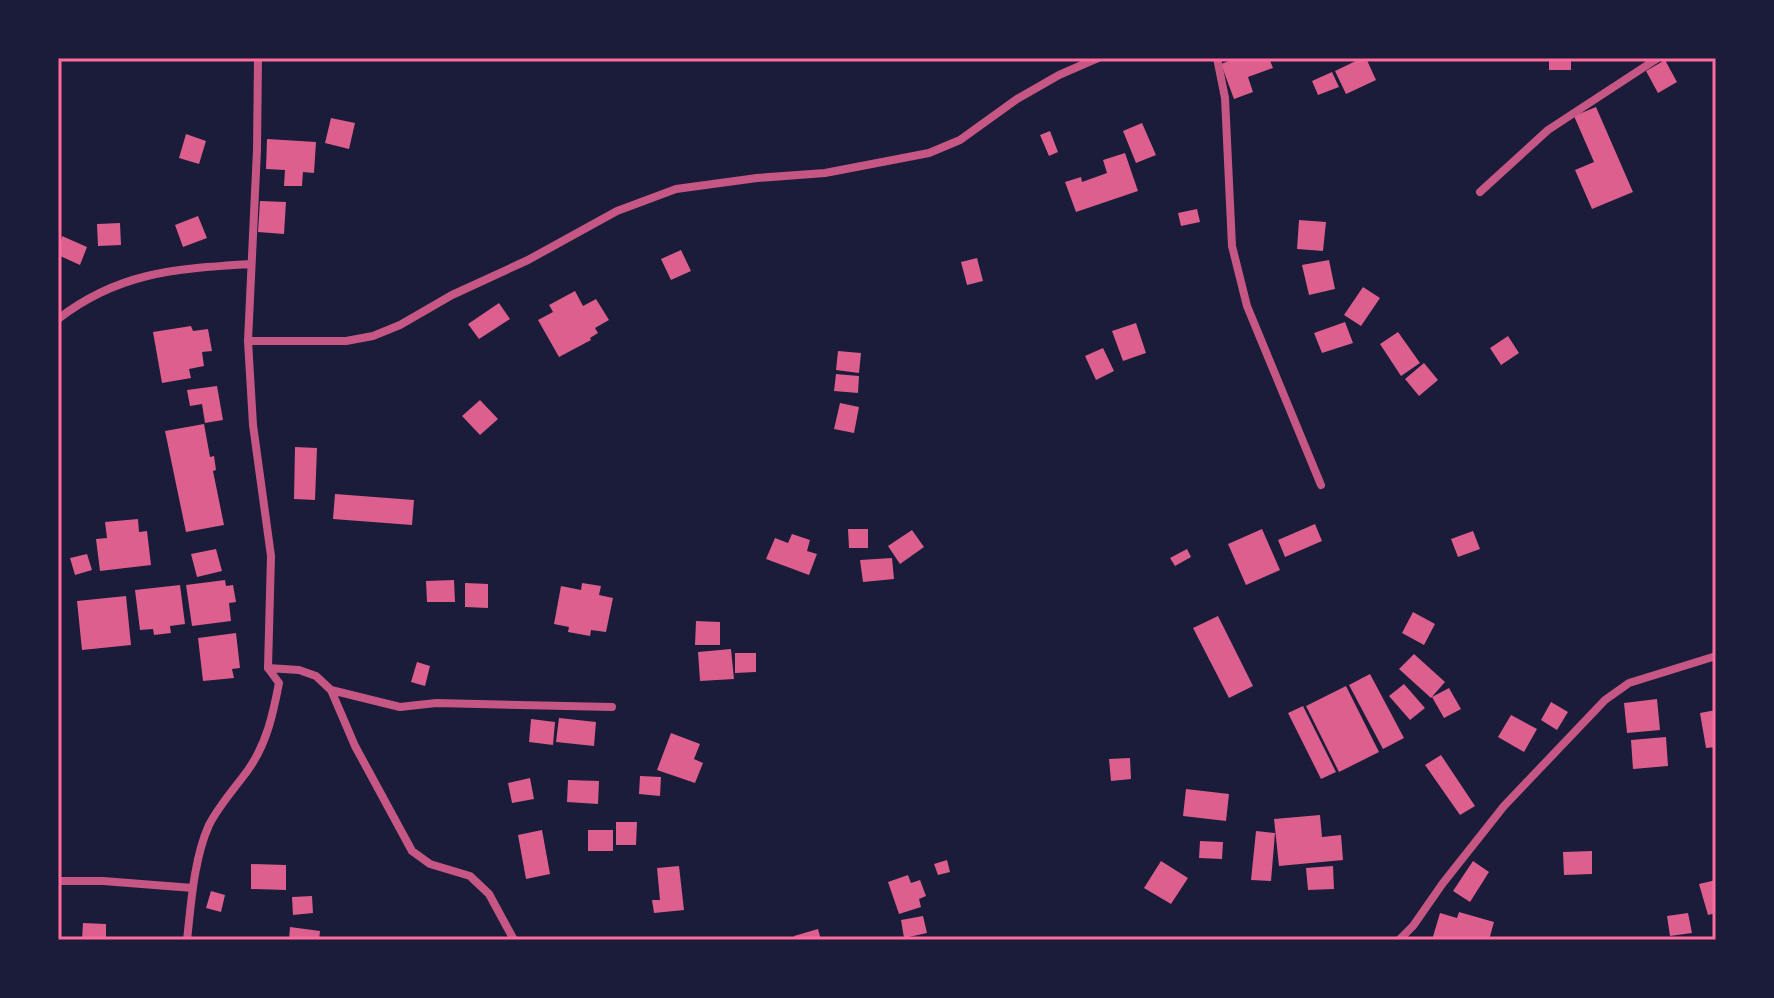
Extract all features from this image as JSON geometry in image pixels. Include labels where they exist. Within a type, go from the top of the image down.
[{"type":"street","points":[[187,940],[193,888],[208,828],[223,800],[249,768],[270,727],[279,683],[268,668],[271,556],[253,425],[248,341],[258,58]]},
{"type":"street","points":[[248,341],[346,341],[373,336],[528,260],[617,211],[676,189],[825,173],[929,153],[960,140],[1017,99],[1059,75],[1098,58]]},
{"type":"street","points":[[1217,58],[1225,98],[1232,246],[1247,306],[1321,485]]},
{"type":"street","points":[[1480,192],[1548,130],[1658,58]]},
{"type":"street","points":[[58,319],[77,305],[137,276],[251,264]]},
{"type":"street","points":[[1399,940],[1504,806],[1605,700],[1629,683],[1716,656]]},
{"type":"street","points":[[268,668],[299,670],[316,676],[331,690],[355,746],[412,851],[430,864],[470,876],[489,894],[514,940]]},
{"type":"street","points":[[331,690],[400,707],[436,703],[612,707]]},
{"type":"street","points":[[58,881],[193,888]]},
{"type":"building","points":[[1237,58],[1269,58],[1273,68],[1248,77],[1253,92],[1234,99],[1221,64]]},
{"type":"building","points":[[1366,58],[1376,80],[1346,94],[1335,71]]},
{"type":"building","points":[[1549,58],[1571,58],[1571,70],[1549,70]]},
{"type":"building","points":[[1665,60],[1677,82],[1658,93],[1646,71]]},
{"type":"building","points":[[1332,72],[1339,87],[1318,95],[1312,81]]},
{"type":"building","points":[[1596,107],[1633,192],[1592,209],[1575,170],[1594,162],[1574,116]]},
{"type":"building","points":[[331,118],[355,123],[349,149],[325,143]]},
{"type":"building","points":[[1142,123],[1156,155],[1136,163],[1123,131]]},
{"type":"building","points":[[1050,131],[1058,152],[1049,156],[1040,135]]},
{"type":"building","points":[[186,134],[206,141],[199,164],[179,158]]},
{"type":"building","points":[[267,139],[316,142],[314,173],[303,172],[302,186],[284,186],[285,170],[266,169]]},
{"type":"building","points":[[1125,153],[1138,191],[1076,212],[1065,182],[1081,177],[1082,182],[1107,173],[1103,160]]},
{"type":"building","points":[[260,201],[286,202],[284,234],[258,232]]},
{"type":"building","points":[[1197,209],[1200,222],[1181,226],[1178,213]]},
{"type":"building","points":[[198,216],[207,238],[183,247],[175,225]]},
{"type":"building","points":[[1299,220],[1326,222],[1323,251],[1297,249]]},
{"type":"building","points":[[120,223],[121,245],[98,246],[97,224]]},
{"type":"building","points":[[62,236],[87,247],[80,265],[58,255]]},
{"type":"building","points":[[681,250],[691,271],[671,280],[661,259]]},
{"type":"building","points":[[977,258],[983,281],[967,285],[961,262]]},
{"type":"building","points":[[1329,260],[1335,289],[1309,295],[1302,265]]},
{"type":"building","points":[[1363,287],[1380,298],[1361,326],[1344,315]]},
{"type":"building","points":[[575,291],[583,306],[596,299],[609,320],[595,328],[598,333],[591,340],[559,357],[538,320],[553,312],[549,305]]},
{"type":"building","points":[[499,303],[510,319],[479,339],[468,324]]},
{"type":"building","points":[[1345,322],[1353,343],[1322,353],[1314,333]]},
{"type":"building","points":[[1136,323],[1146,353],[1123,361],[1112,331]]},
{"type":"building","points":[[191,326],[193,331],[208,329],[212,351],[202,352],[204,366],[189,369],[191,378],[162,383],[153,332]]},
{"type":"building","points":[[1398,332],[1420,363],[1401,376],[1380,344]]},
{"type":"building","points":[[1508,336],[1519,353],[1501,365],[1490,348]]},
{"type":"building","points":[[1103,348],[1114,371],[1096,380],[1085,356]]},
{"type":"building","points":[[838,351],[861,353],[859,373],[836,370]]},
{"type":"building","points":[[1424,363],[1438,380],[1419,396],[1405,379]]},
{"type":"building","points":[[836,374],[859,376],[858,393],[834,391]]},
{"type":"building","points":[[217,386],[223,420],[205,423],[202,404],[190,406],[187,390]]},
{"type":"building","points":[[480,400],[498,419],[480,435],[462,416]]},
{"type":"building","points":[[840,403],[859,407],[854,433],[834,429]]},
{"type":"building","points":[[204,424],[210,457],[214,456],[216,470],[213,471],[224,525],[186,532],[165,431]]},
{"type":"building","points":[[295,447],[317,448],[315,500],[294,499]]},
{"type":"building","points":[[335,494],[414,500],[412,525],[333,519]]},
{"type":"building","points":[[138,519],[139,532],[147,531],[151,565],[100,571],[96,539],[107,538],[105,522]]},
{"type":"building","points":[[1315,524],[1322,541],[1285,557],[1278,540]]},
{"type":"building","points":[[848,529],[868,529],[868,548],[849,548]]},
{"type":"building","points":[[1262,529],[1280,570],[1246,585],[1228,544]]},
{"type":"building","points":[[912,530],[924,547],[900,564],[888,546]]},
{"type":"building","points":[[1473,531],[1480,549],[1458,557],[1451,539]]},
{"type":"building","points":[[792,534],[810,540],[807,551],[817,554],[809,575],[766,559],[775,538],[788,543]]},
{"type":"building","points":[[216,549],[222,571],[197,577],[191,554]]},
{"type":"building","points":[[1187,549],[1191,557],[1175,566],[1170,558]]},
{"type":"building","points":[[87,554],[92,570],[75,575],[70,558]]},
{"type":"building","points":[[892,558],[894,579],[863,582],[860,560]]},
{"type":"building","points":[[225,580],[226,586],[233,585],[236,602],[229,603],[231,621],[192,626],[186,585]]},
{"type":"building","points":[[454,580],[455,602],[427,602],[426,581]]},
{"type":"building","points":[[465,583],[488,584],[488,608],[465,607]]},
{"type":"building","points":[[582,583],[601,586],[599,595],[613,598],[606,632],[591,630],[590,636],[568,632],[569,627],[554,624],[561,586],[581,590]]},
{"type":"building","points":[[180,585],[185,624],[170,626],[171,633],[154,635],[153,629],[140,630],[135,590]]},
{"type":"building","points":[[126,596],[131,645],[82,650],[77,601]]},
{"type":"building","points":[[1413,612],[1435,624],[1424,645],[1402,633]]},
{"type":"building","points":[[1218,616],[1253,686],[1229,698],[1193,628]]},
{"type":"building","points":[[696,621],[720,622],[720,645],[695,645]]},
{"type":"building","points":[[236,633],[240,668],[232,669],[234,678],[203,681],[198,638]]},
{"type":"building","points":[[731,649],[734,679],[700,681],[698,652]]},
{"type":"building","points":[[735,653],[756,653],[756,672],[735,673]]},
{"type":"building","points":[[1414,654],[1445,682],[1431,698],[1399,669]]},
{"type":"building","points":[[417,662],[430,666],[425,686],[411,682]]},
{"type":"building","points":[[1370,674],[1404,738],[1383,749],[1349,685]]},
{"type":"building","points":[[1404,684],[1425,708],[1410,720],[1389,696]]},
{"type":"building","points":[[1346,686],[1379,752],[1339,772],[1306,706]]},
{"type":"building","points":[[1449,688],[1461,709],[1444,718],[1432,697]]},
{"type":"building","points":[[1657,699],[1660,730],[1627,733],[1624,703]]},
{"type":"building","points":[[1551,702],[1568,712],[1557,730],[1541,720]]},
{"type":"building","points":[[1303,706],[1336,772],[1321,779],[1288,713]]},
{"type":"building","points":[[1716,710],[1716,747],[1706,748],[1700,713]]},
{"type":"building","points":[[1511,715],[1537,729],[1524,752],[1498,737]]},
{"type":"building","points":[[559,718],[596,722],[594,746],[556,742]]},
{"type":"building","points":[[531,719],[555,722],[553,745],[529,742]]},
{"type":"building","points":[[671,733],[700,744],[694,759],[703,763],[695,783],[657,770]]},
{"type":"building","points":[[1666,737],[1668,766],[1633,769],[1631,740]]},
{"type":"building","points":[[1441,755],[1475,806],[1460,815],[1425,765]]},
{"type":"building","points":[[1130,758],[1131,779],[1111,781],[1109,759]]},
{"type":"building","points":[[640,776],[661,777],[660,796],[639,794]]},
{"type":"building","points":[[530,778],[534,799],[512,803],[508,783]]},
{"type":"building","points":[[568,780],[599,781],[598,804],[567,802]]},
{"type":"building","points":[[1186,789],[1229,794],[1226,821],[1183,816]]},
{"type":"building","points":[[1320,815],[1322,837],[1341,835],[1343,860],[1279,866],[1274,819]]},
{"type":"building","points":[[616,822],[637,822],[636,845],[616,845]]},
{"type":"building","points":[[542,830],[550,874],[526,879],[518,835]]},
{"type":"building","points":[[588,830],[613,830],[613,851],[588,851]]},
{"type":"building","points":[[1256,831],[1275,833],[1271,881],[1251,880]]},
{"type":"building","points":[[1200,841],[1223,842],[1222,859],[1199,858]]},
{"type":"building","points":[[1592,851],[1592,874],[1564,875],[1563,852]]},
{"type":"building","points":[[947,860],[950,872],[938,875],[934,864]]},
{"type":"building","points":[[1161,861],[1188,878],[1171,904],[1144,888]]},
{"type":"building","points":[[1473,861],[1489,872],[1470,902],[1453,891]]},
{"type":"building","points":[[251,864],[286,865],[286,890],[251,889]]},
{"type":"building","points":[[679,866],[684,910],[654,913],[652,900],[660,900],[657,868]]},
{"type":"building","points":[[1333,866],[1334,889],[1308,890],[1306,868]]},
{"type":"building","points":[[908,875],[911,883],[920,880],[926,896],[919,899],[921,907],[899,914],[888,882]]},
{"type":"building","points":[[1716,880],[1716,913],[1708,915],[1699,884]]},
{"type":"building","points":[[211,891],[225,895],[221,912],[206,908]]},
{"type":"building","points":[[312,896],[313,913],[293,915],[292,897]]},
{"type":"building","points":[[1459,912],[1494,922],[1489,940],[1432,940],[1440,913],[1457,918]]},
{"type":"building","points":[[1688,913],[1692,933],[1670,936],[1667,916]]},
{"type":"building","points":[[923,916],[927,933],[904,938],[901,920]]},
{"type":"building","points":[[83,923],[106,924],[106,940],[82,940]]},
{"type":"building","points":[[290,927],[320,931],[319,940],[289,940]]},
{"type":"building","points":[[818,929],[821,940],[796,940],[794,936]]}]
